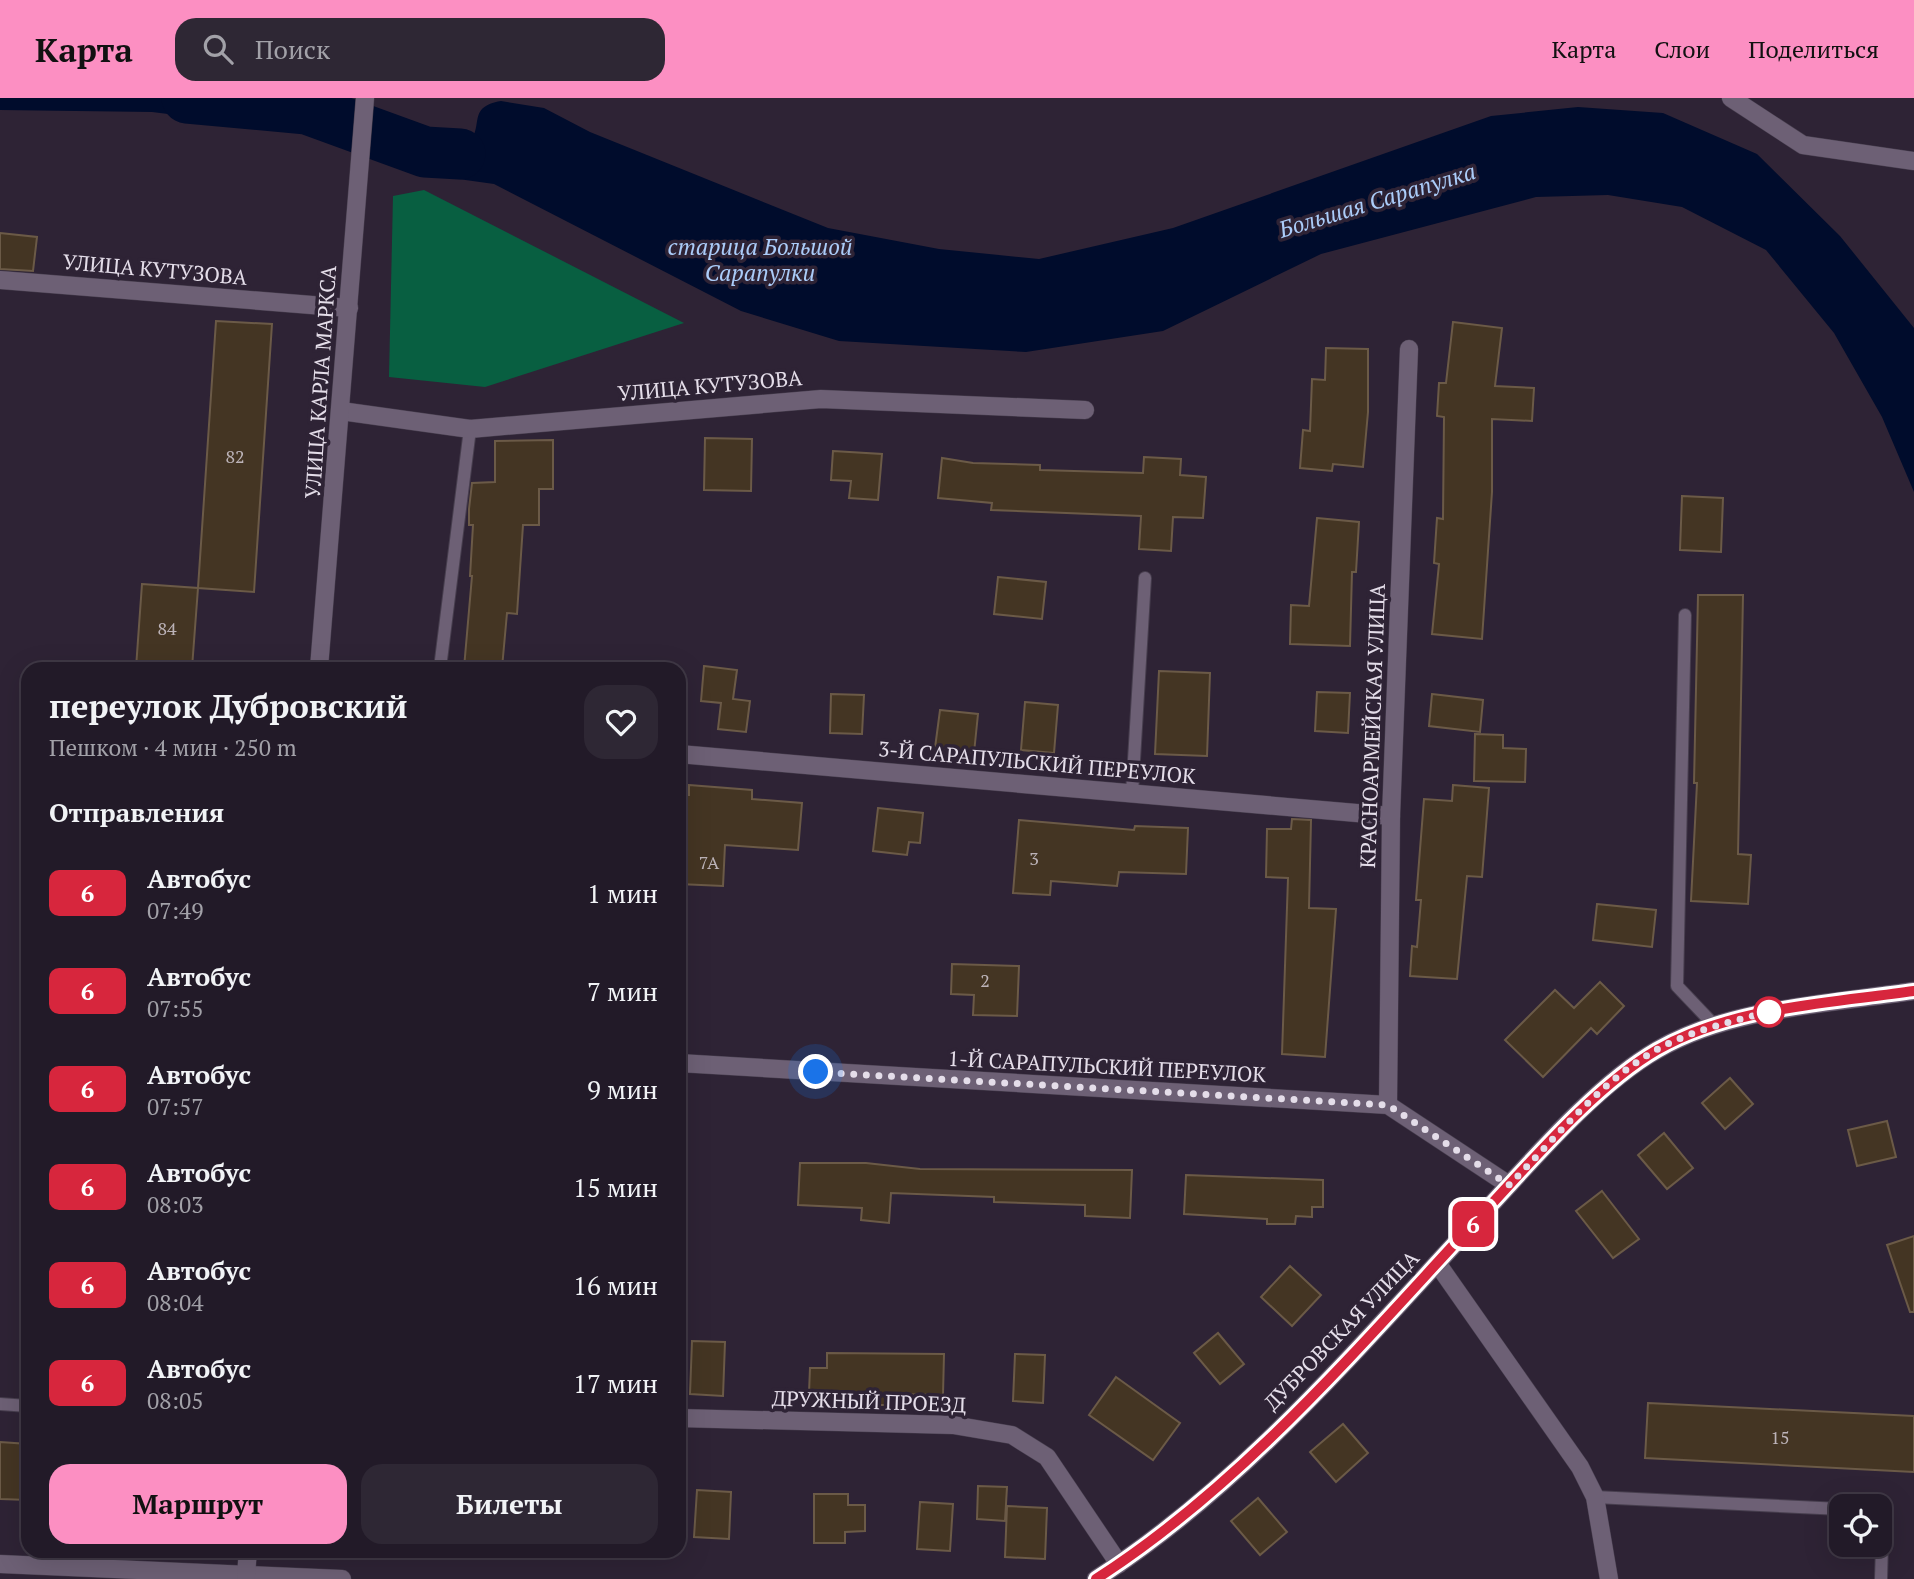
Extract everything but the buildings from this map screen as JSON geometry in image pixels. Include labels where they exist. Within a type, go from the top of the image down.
[{"type":"street","name":"УЛИЦА КАРЛА МАРКСА","points":[[320,662],[365,98]]},
{"type":"street","points":[[1731,98],[1803,145],[1914,161]]},
{"type":"street","name":"УЛИЦА КУТУЗОВА","points":[[0,280],[349,308]]},
{"type":"street","name":"КРАСНОАРМЕЙСКАЯ УЛИЦА","points":[[1388,1105],[1391,816],[1409,349]]},
{"type":"street","name":"УЛИЦА КУТУЗОВА","points":[[341,411],[470,429],[821,399],[1085,410]]},
{"type":"street","name":"3-Й САРАПУЛЬСКИЙ ПЕРЕУЛОК","points":[[686,755],[1391,816]]},
{"type":"street","name":"ДУБРОВСКАЯ УЛИЦА","points":[[1096,1579],[1193,1509],[1293,1416],[1509,1185],[1612,1081],[1658,1049],[1715,1026],[1774,1010],[1914,991]]},
{"type":"street","name":"1-Й САРАПУЛЬСКИЙ ПЕРЕУЛОК","points":[[686,1063],[1388,1105]]},
{"type":"street","points":[[1388,1105],[1509,1185]]},
{"type":"street","points":[[1437,1263],[1580,1467],[1595,1497],[1609,1579]]},
{"type":"street","name":"ДРУЖНЫЙ ПРОЕЗД","points":[[686,1418],[953,1425],[1012,1435],[1047,1457],[1119,1564]]},
{"type":"street","points":[[245,1577],[247,1558]]},
{"type":"street","points":[[0,1564],[245,1577],[342,1579]]},
{"type":"lane","points":[[441,662],[470,429]]},
{"type":"lane","points":[[1132,793],[1145,578]]},
{"type":"lane","points":[[1685,615],[1677,986],[1715,1026]]},
{"type":"lane","points":[[0,1404],[21,1406]]},
{"type":"lane","points":[[1595,1497],[1829,1508]]},
{"type":"lane","points":[[1881,1579],[1882,1557]]},
{"type":"green space","points":[[424,190],[684,323],[485,387],[389,377],[393,196]]},
{"type":"water","points":[[0,98],[308,98],[305,131],[152,112],[0,110]]},
{"type":"water","name":"старица Большой Сарапулки","points":[[501,101],[544,108],[590,132],[828,228],[939,249],[1039,259],[1173,228],[1491,116],[1578,107],[1663,113],[1757,154],[1840,236],[1914,328],[1914,492],[1882,417],[1834,333],[1766,250],[1682,207],[1608,195],[1536,197],[1321,254],[1163,331],[1026,352],[839,341],[741,311],[494,184],[444,177],[393,159],[394,134],[426,134],[468,144],[483,108]]},
{"type":"waterway","name":"Большая Сарапулка","points":[[187,98],[307,109],[425,152],[460,154]]},
{"type":"bus line","name":"6","points":[[1096,1579],[1193,1509],[1293,1416],[1509,1185],[1612,1081],[1658,1049],[1715,1026],[1774,1010],[1914,991]]},
{"type":"route","points":[[816,1072],[1388,1105],[1509,1185],[1612,1081],[1658,1049],[1715,1026],[1774,1010],[1769,1012]]}]
